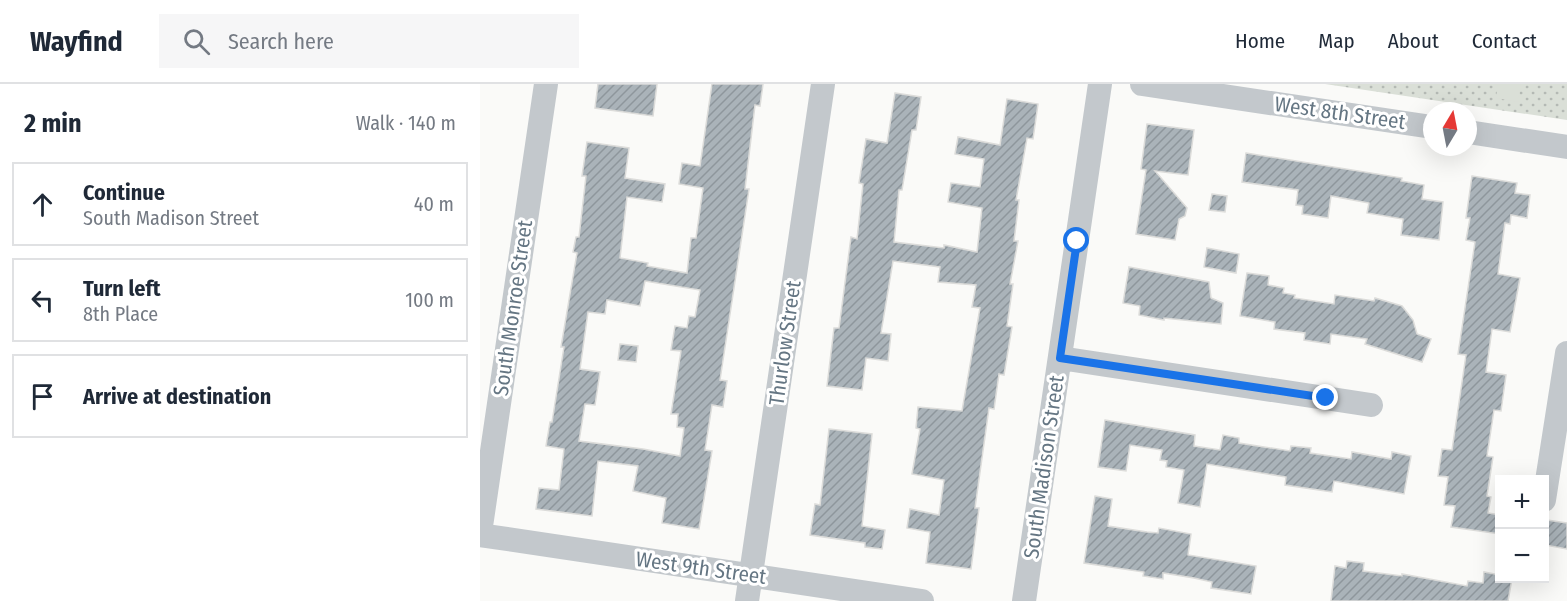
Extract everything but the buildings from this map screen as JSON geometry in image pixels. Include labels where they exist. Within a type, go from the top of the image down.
[{"type":"street","name":"South Monroe Street","points":[[480,534],[546,84]]},
{"type":"street","name":"Thurlow Street","points":[[747,601],[823,84]]},
{"type":"street","name":"South Madison Street","points":[[1024,601],[1100,84]]},
{"type":"street","name":"West 8th Street","points":[[1142,84],[1423,126]]},
{"type":"street","points":[[1477,133],[1567,147]]},
{"type":"street","points":[[1549,475],[1567,353]]},
{"type":"street","points":[[1060,358],[1371,405]]},
{"type":"street","name":"West 9th Street","points":[[480,534],[922,601]]},
{"type":"shaded area","points":[[1325,84],[1567,84],[1567,120],[1477,107],[1477,102],[1446,102]]},
{"type":"shaded area","points":[[1498,84],[1521,84],[1518,102],[1496,98]]},
{"type":"route","points":[[1077,241],[1060,358],[1326,398]]}]
